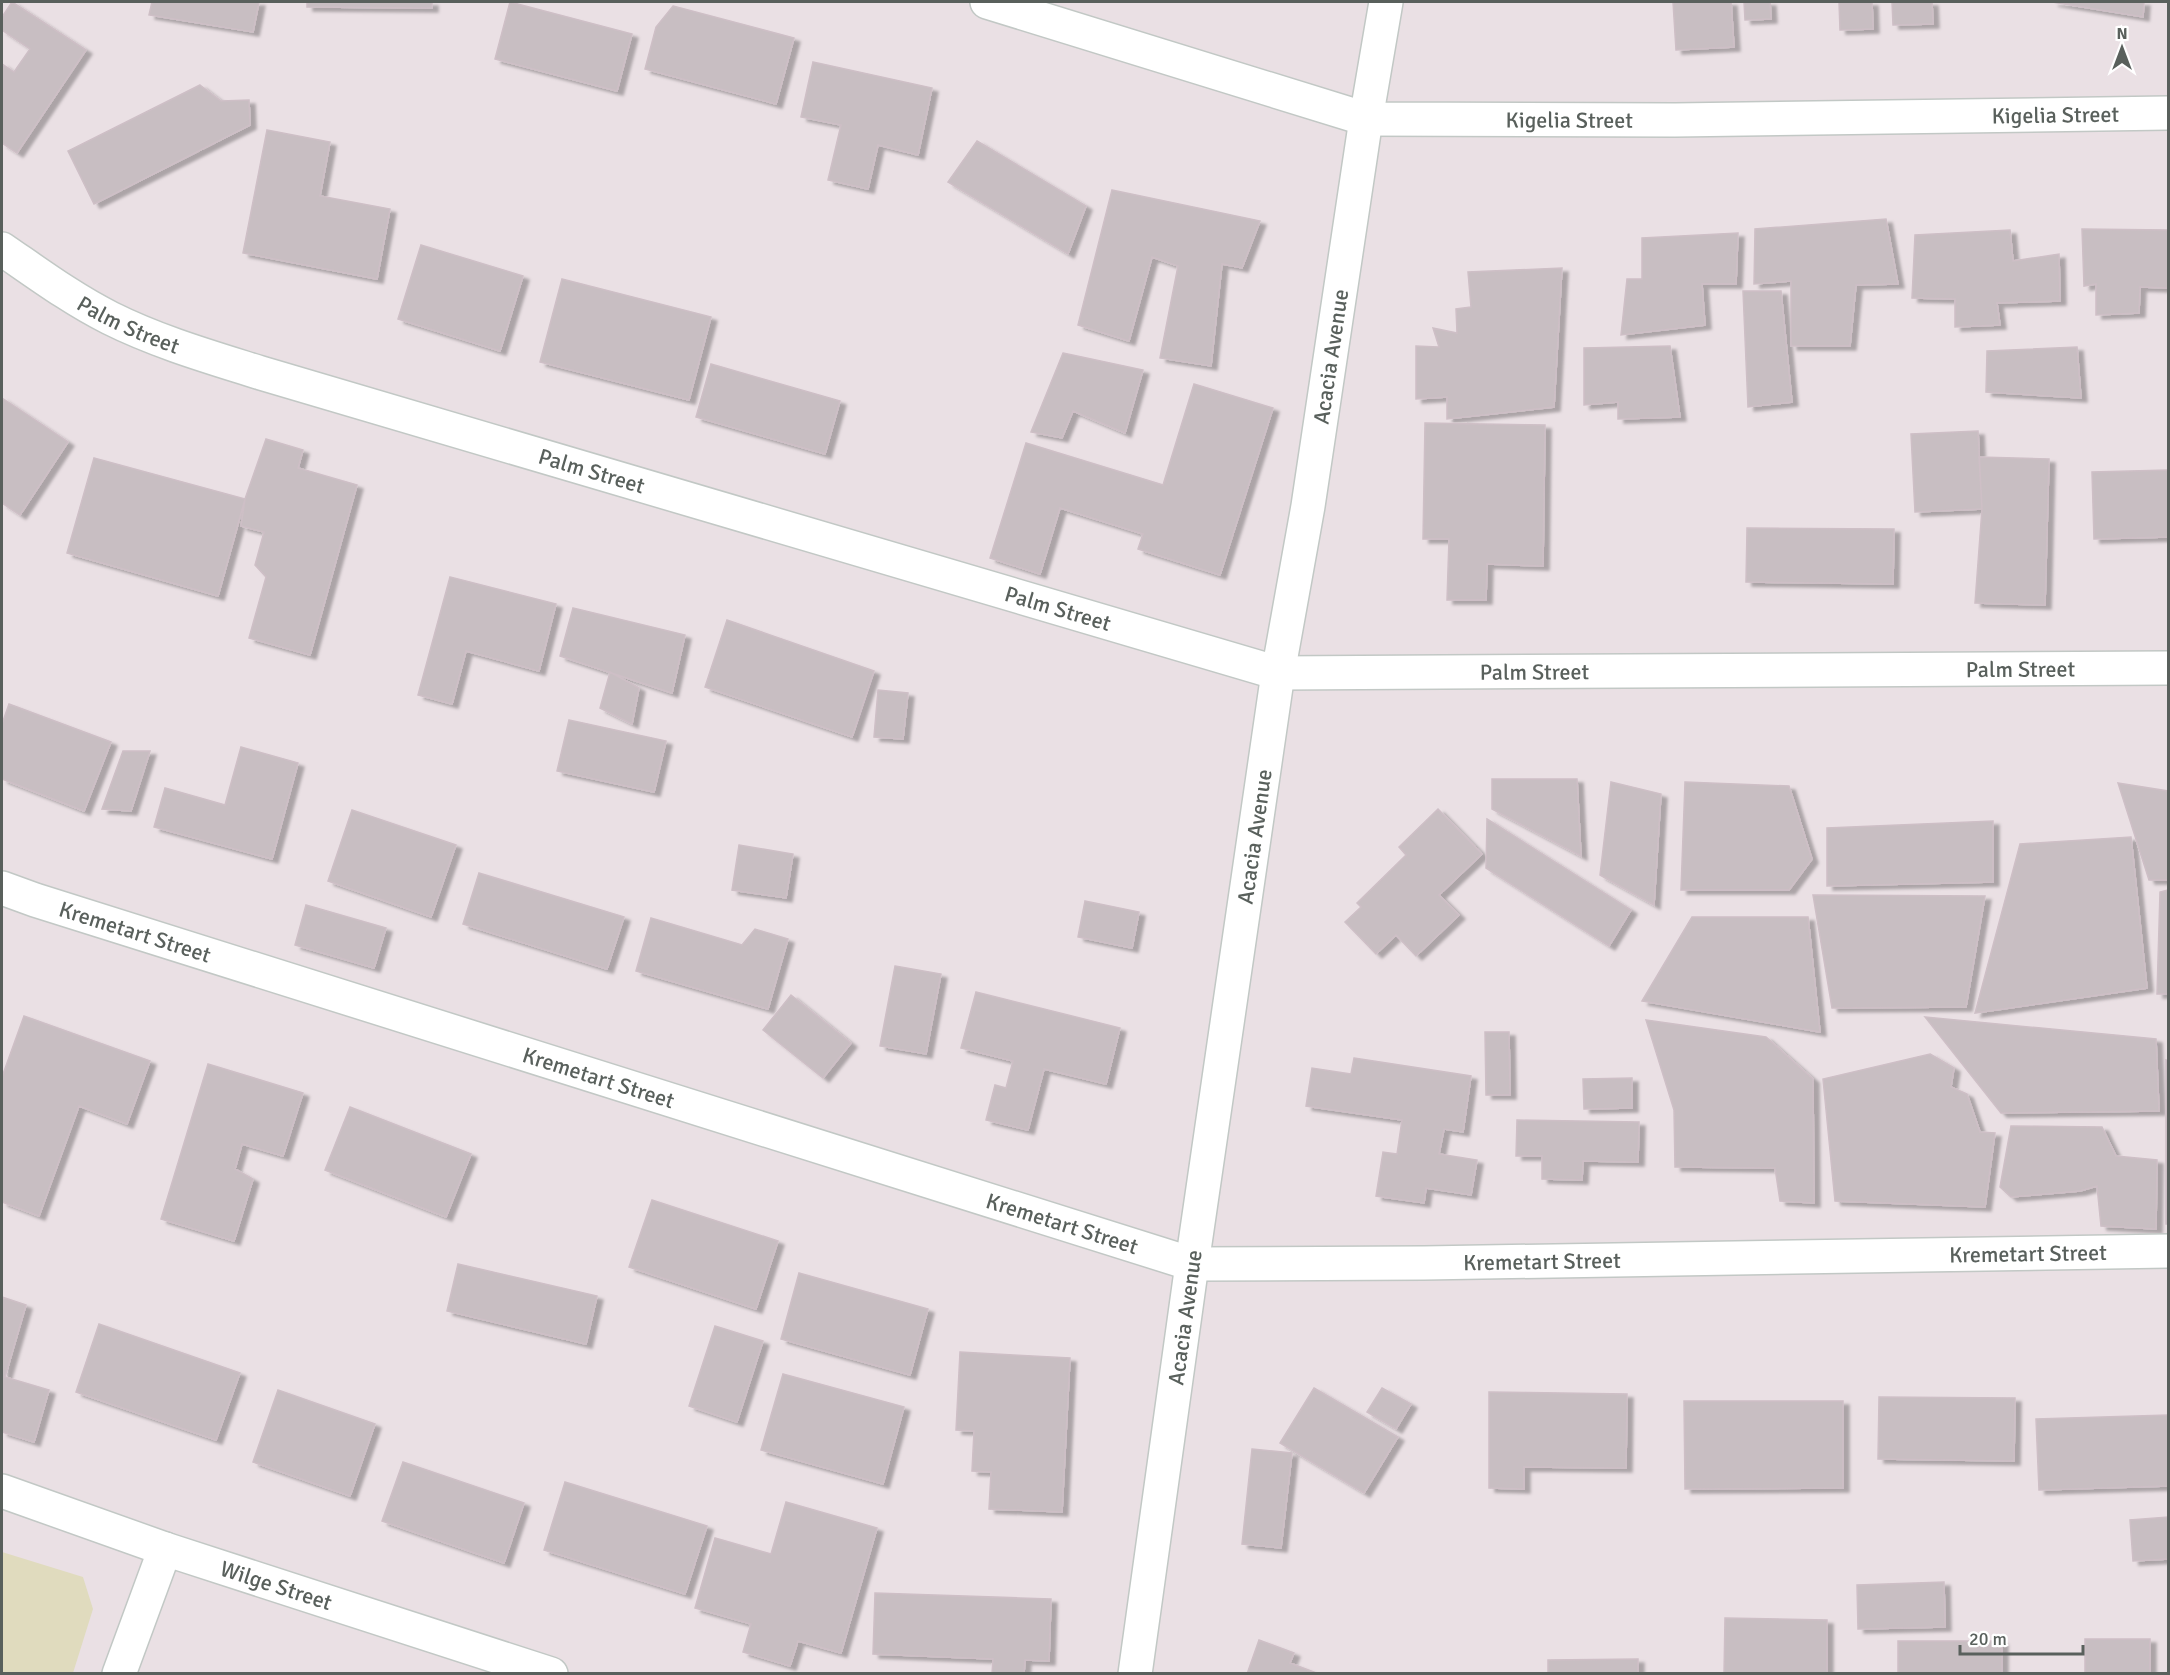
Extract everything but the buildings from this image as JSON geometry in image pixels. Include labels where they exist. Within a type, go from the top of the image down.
[{"type":"street","name":"Kigelia Street","points":[[987,2],[1366,119],[1674,120],[2169,113]]},
{"type":"street","name":"Acacia Avenue","points":[[1136,1674],[1192,1264],[1278,673],[1308,506],[1366,119],[1386,2]]},
{"type":"street","name":"Palm Street","points":[[2,249],[54,285],[110,318],[171,345],[1278,673],[2169,668]]},
{"type":"street","name":"Kremetart Street","points":[[2,888],[1192,1264],[1448,1263],[2169,1251]]},
{"type":"street","name":"Wilge Street","points":[[2,1491],[165,1549],[551,1674]]},
{"type":"street","points":[[118,1674],[165,1549]]},
{"type":"shaded area","points":[[2,1552],[83,1577],[93,1609],[73,1673],[2,1673]]}]
